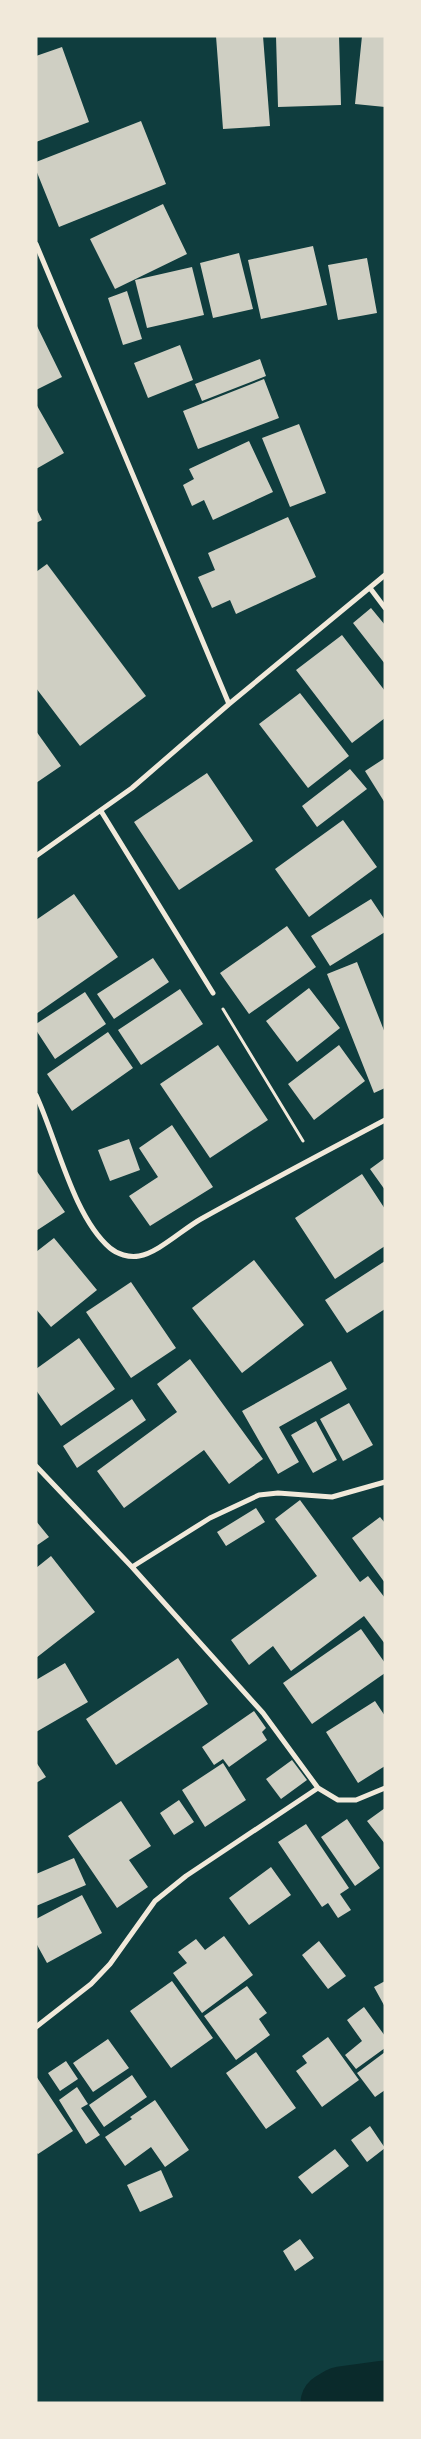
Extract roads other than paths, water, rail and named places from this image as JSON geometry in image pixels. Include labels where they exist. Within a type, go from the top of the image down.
[{"type":"street","points":[[36,244],[229,704]]},
{"type":"street","points":[[36,856],[132,788],[229,704],[385,575]]},
{"type":"street","points":[[370,588],[385,608]]},
{"type":"street","points":[[101,811],[213,993]]},
{"type":"street","points":[[36,1095],[55,1138],[71,1188],[100,1238],[112,1249],[129,1256],[139,1256],[151,1251],[199,1220],[385,1120]]},
{"type":"street","points":[[36,1466],[132,1567],[263,1713],[318,1788],[338,1800],[356,1800],[385,1788]]},
{"type":"street","points":[[132,1567],[210,1518],[259,1495],[278,1493],[332,1497],[385,1482]]},
{"type":"street","points":[[36,2027],[91,1984],[110,1964],[155,1901],[186,1876],[318,1788]]},
{"type":"waterway","points":[[331,2403],[341,2397],[385,2391]]}]
